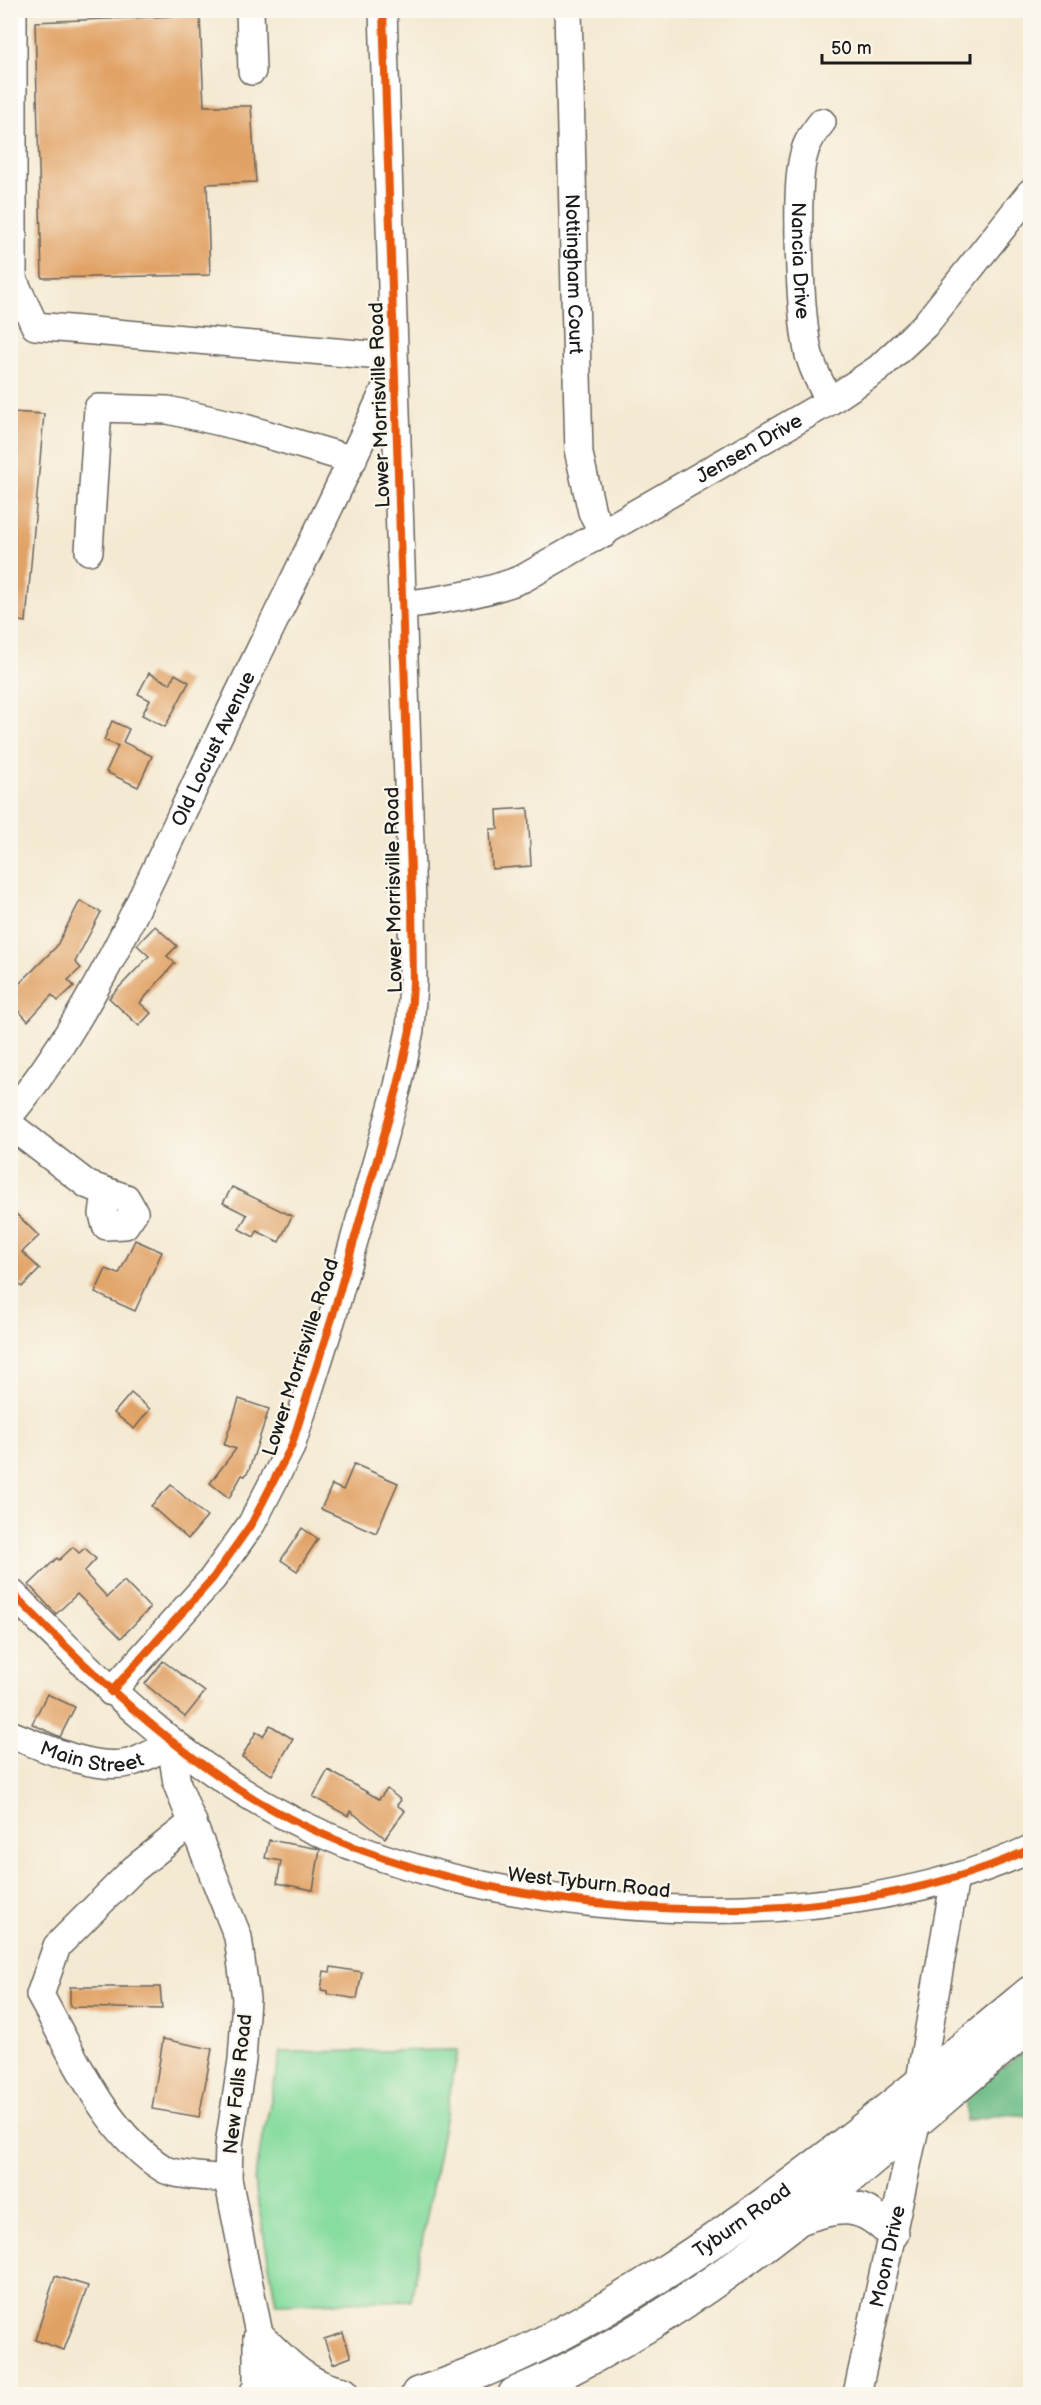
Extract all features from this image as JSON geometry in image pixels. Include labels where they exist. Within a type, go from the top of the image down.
[{"type":"main road","name":"Tyburn Road","points":[[393,2394],[426,2392],[494,2367],[554,2339],[624,2298],[715,2240],[815,2169],[1030,1993]]},
{"type":"main road","name":"Tyburn Road","points":[[515,2394],[594,2356],[715,2281],[798,2218],[1030,2025]]},
{"type":"main road","points":[[798,2218],[841,2206],[858,2209],[881,2221],[892,2233]]},
{"type":"main road","points":[[256,2394],[260,2388],[261,2339]]},
{"type":"main road","points":[[261,2339],[308,2383],[324,2391],[343,2394]]},
{"type":"street","points":[[14,10],[13,279],[35,326],[394,364]]},
{"type":"street","points":[[250,10],[252,71]]},
{"type":"street","name":"Lower Morrisville Road","points":[[111,1692],[213,1578],[270,1493],[291,1447],[389,1121],[410,1030],[413,983],[403,605],[383,10]]},
{"type":"street","name":"Nottingham Court","points":[[568,10],[579,454],[592,512],[604,534]]},
{"type":"street","name":"Nancia Drive","points":[[822,122],[811,137],[803,154],[800,180],[801,277],[809,353],[815,375],[830,401]]},
{"type":"street","name":"Jensen Drive","points":[[403,605],[459,597],[501,587],[524,578],[604,534],[830,401],[878,369],[910,341],[977,263],[1030,193]]},
{"type":"street","name":"Old Locust Avenue","points":[[10,1115],[69,1035],[122,937],[354,460],[394,364]]},
{"type":"street","points":[[89,550],[98,408],[168,410],[238,426],[354,460]]},
{"type":"street","points":[[10,1125],[88,1185],[106,1193]]},
{"type":"street","name":"West Tyburn Road","points":[[10,1591],[111,1692],[171,1743],[232,1785],[305,1826],[421,1871],[531,1896],[714,1909],[839,1902],[955,1878],[1030,1849]]},
{"type":"street","name":"Main Street","points":[[10,1734],[97,1764],[113,1766],[131,1763],[171,1743]]},
{"type":"street","name":"New Falls Road","points":[[171,1743],[177,1784],[238,1937],[246,1999],[242,2060],[230,2145],[228,2180],[261,2339],[282,2394]]},
{"type":"street","points":[[193,1822],[134,1869],[57,1946],[40,1995],[104,2108],[124,2137],[166,2170],[228,2180]]},
{"type":"street","points":[[919,2086],[955,1878]]},
{"type":"street","name":"Moon Drive","points":[[857,2394],[917,2119]]},
{"type":"green space","points":[[1030,2047],[1030,2116],[1003,2114],[966,2121],[966,2095]]},
{"type":"green space","points":[[458,2050],[411,2300],[276,2304],[254,2180],[281,2052]]},
{"type":"building","points":[[200,15],[204,106],[251,106],[256,182],[207,184],[210,275],[42,278],[35,22]]},
{"type":"building","points":[[10,412],[44,414],[26,622],[10,620]]},
{"type":"building","points":[[149,673],[170,684],[175,674],[189,682],[165,727],[142,715],[150,700],[138,694]]},
{"type":"building","points":[[112,721],[129,729],[123,742],[152,756],[138,787],[106,772],[118,746],[104,740]]},
{"type":"building","points":[[528,808],[531,866],[492,869],[490,829],[498,829],[497,810]]},
{"type":"building","points":[[80,901],[101,912],[75,962],[81,968],[68,980],[74,986],[58,1001],[52,995],[28,1021],[19,1011],[10,1019],[10,977],[19,984],[56,947]]},
{"type":"building","points":[[155,926],[177,946],[167,956],[175,963],[140,1003],[151,1013],[139,1026],[109,998],[149,956],[137,945]]},
{"type":"building","points":[[232,1187],[292,1216],[279,1242],[257,1231],[254,1237],[239,1229],[247,1215],[223,1203]]},
{"type":"building","points":[[10,1208],[39,1236],[22,1252],[40,1269],[22,1287],[10,1276]]},
{"type":"building","points":[[135,1240],[162,1252],[135,1311],[95,1293],[106,1269],[119,1274]]},
{"type":"building","points":[[131,1393],[150,1409],[134,1429],[114,1413]]},
{"type":"building","points":[[239,1399],[269,1409],[249,1470],[245,1476],[242,1475],[229,1498],[210,1483],[236,1449],[224,1445]]},
{"type":"building","points":[[354,1464],[398,1483],[376,1533],[321,1509],[332,1485],[343,1490]]},
{"type":"building","points":[[171,1485],[207,1517],[188,1539],[151,1506]]},
{"type":"building","points":[[302,1528],[318,1539],[297,1571],[281,1560]]},
{"type":"building","points":[[73,1547],[79,1553],[85,1548],[96,1559],[84,1572],[107,1597],[124,1581],[150,1608],[121,1638],[77,1594],[56,1614],[29,1585],[57,1558],[59,1560]]},
{"type":"building","points":[[163,1661],[205,1692],[185,1717],[145,1684]]},
{"type":"building","points":[[47,1694],[75,1707],[60,1737],[32,1724]]},
{"type":"building","points":[[270,1725],[293,1739],[272,1775],[242,1757],[256,1732],[263,1736]]},
{"type":"building","points":[[328,1770],[379,1799],[387,1789],[401,1800],[397,1805],[405,1811],[385,1838],[350,1811],[348,1816],[313,1797]]},
{"type":"building","points":[[269,1840],[320,1849],[313,1890],[277,1883],[281,1861],[265,1858]]},
{"type":"building","points":[[331,1967],[362,1972],[357,1999],[328,1994],[328,1991],[321,1990],[324,1971],[330,1972]]},
{"type":"building","points":[[70,1987],[160,1987],[162,2009],[70,2007]]},
{"type":"building","points":[[163,2039],[212,2049],[199,2117],[152,2109]]},
{"type":"building","points":[[55,2276],[88,2286],[64,2350],[35,2340]]},
{"type":"building","points":[[343,2333],[351,2357],[333,2364],[324,2339]]},
{"type":"cycle path","points":[[111,1692],[213,1578],[252,1523],[291,1447],[332,1318],[398,1086],[410,1030],[413,983],[412,904],[383,10]]},
{"type":"cycle path","points":[[10,1591],[148,1722],[223,1779],[305,1826],[385,1858],[473,1883],[568,1900],[666,1908],[765,1908],[860,1898],[950,1879],[1030,1849]]}]
